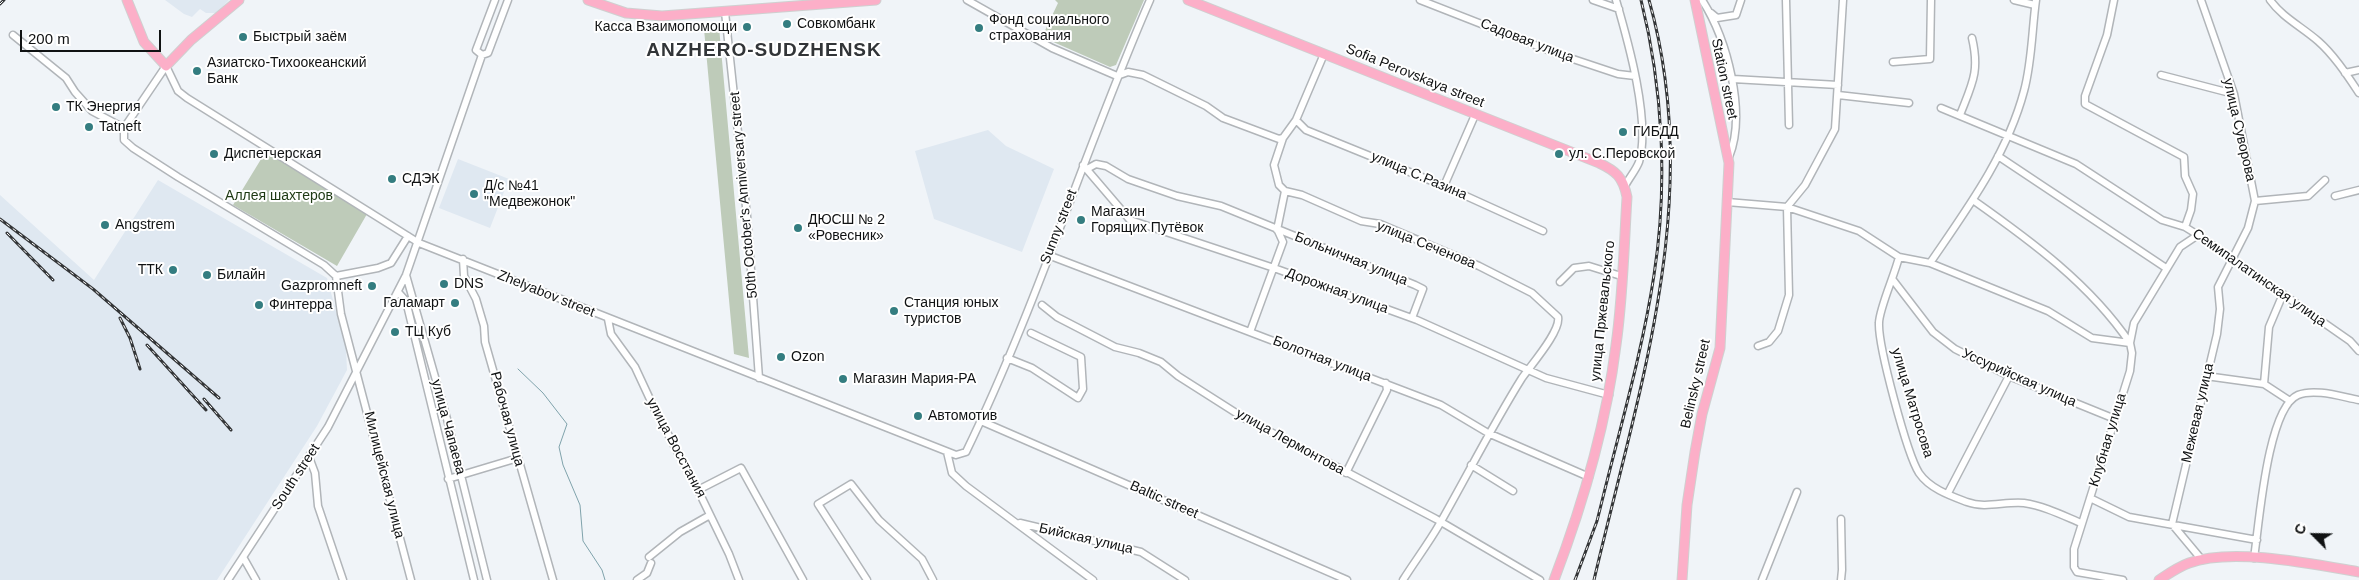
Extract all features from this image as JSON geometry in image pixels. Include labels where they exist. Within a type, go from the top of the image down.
[{"type":"main road","points":[[127,0],[144,42],[166,66],[191,40],[239,0]]},
{"type":"main road","points":[[588,0],[626,13],[662,16],[876,0]]},
{"type":"main road","name":"Sofia Perovskaya street","points":[[1188,0],[1614,170],[1625,186]]},
{"type":"main road","name":"Station street","points":[[1695,0],[1719,122],[1729,160]]},
{"type":"main road","name":"Belinsky street","points":[[1682,580],[1687,505],[1695,452],[1702,414],[1720,348],[1729,160]]},
{"type":"main road","name":"улица Пржевальского","points":[[1554,580],[1589,478],[1609,395],[1617,343],[1627,197],[1625,186]]},
{"type":"main road","points":[[2159,580],[2189,563],[2218,557],[2254,558],[2311,564],[2359,572]]},
{"type":"street","points":[[495,0],[476,50],[482,55],[488,53],[508,0]]},
{"type":"street","points":[[967,0],[1052,48],[1117,76],[1128,72],[1143,75],[1190,97],[1223,118],[1279,139],[1283,138]]},
{"type":"street","name":"Sunny street","points":[[966,452],[1007,358],[1085,167],[1117,76],[1150,0]]},
{"type":"street","name":"Садовая улица","points":[[1420,0],[1558,54],[1618,74],[1635,76]]},
{"type":"street","points":[[1593,0],[1619,9]]},
{"type":"street","points":[[1616,0],[1635,76],[1642,133],[1638,163],[1625,186]]},
{"type":"street","points":[[1702,0],[1710,13],[1733,79],[1737,118],[1734,144],[1729,160]]},
{"type":"street","points":[[1710,13],[1717,18],[1736,15],[1741,0]]},
{"type":"street","points":[[1786,0],[1789,125]]},
{"type":"street","points":[[1758,346],[1769,342],[1778,331],[1790,295],[1787,207],[1805,185],[1835,129],[1843,0]]},
{"type":"street","points":[[1893,62],[1930,58],[1931,0]]},
{"type":"street","points":[[1930,263],[1973,200],[1998,156],[2009,135],[2025,89],[2036,2],[2014,0]]},
{"type":"street","points":[[2114,0],[2107,35],[2085,96],[2085,104],[2184,157],[2185,176],[2193,194],[2191,210],[2185,227]]},
{"type":"street","name":"улица Суворова","points":[[2201,0],[2234,94],[2255,201],[2248,228],[2234,259]]},
{"type":"street","points":[[2270,0],[2293,22],[2318,41],[2345,72],[2359,93]]},
{"type":"street","name":"50th October's Anniversary street","points":[[725,12],[747,216],[759,378]]},
{"type":"street","points":[[12,36],[66,78],[74,92],[92,111],[124,128]]},
{"type":"street","points":[[1960,115],[1974,78],[1977,60],[1972,38]]},
{"type":"street","points":[[1277,230],[1286,191],[1279,185],[1274,165],[1283,138],[1296,120],[1324,54]]},
{"type":"street","name":"South street","points":[[228,580],[328,427],[398,292],[419,243],[427,210],[482,55]]},
{"type":"street","points":[[166,66],[124,128],[124,140],[133,148],[324,265],[336,276],[378,268],[391,263],[408,236]]},
{"type":"street","name":"Zhelyabov street","points":[[166,66],[178,91],[187,98],[419,243],[947,452],[956,455],[966,452]]},
{"type":"street","points":[[2345,72],[2359,70]]},
{"type":"street","points":[[2161,75],[2234,94]]},
{"type":"street","points":[[1733,79],[1838,84]]},
{"type":"street","points":[[1838,95],[1909,104]]},
{"type":"street","name":"Семипалатинская улица","points":[[1941,108],[2076,164],[2162,220],[2185,227],[2234,259],[2350,341],[2359,350]]},
{"type":"street","points":[[1444,186],[1475,115]]},
{"type":"street","name":"улица С.Разина","points":[[1296,120],[1306,130],[1444,186],[1543,231]]},
{"type":"street","points":[[1998,156],[2166,268]]},
{"type":"street","points":[[1085,167],[1096,164],[1106,166],[1128,179],[1177,196],[1221,206],[1277,230],[1282,236],[1283,242],[1250,332]]},
{"type":"street","name":"Дорожная улица","points":[[1085,167],[1130,220],[1274,268],[1412,318],[1527,370],[1609,395]]},
{"type":"street","points":[[2255,201],[2308,196],[2325,180]]},
{"type":"street","points":[[2335,196],[2359,190]]},
{"type":"street","name":"улица Сеченова","points":[[1286,191],[1302,195],[1362,221],[1380,224],[1479,266],[1532,293],[1558,317],[1559,322],[1553,334],[1527,370]]},
{"type":"street","points":[[1973,200],[2062,267],[2117,324],[2130,344]]},
{"type":"street","points":[[1727,202],[1787,207],[1859,231],[1899,257],[1930,263],[2048,311],[2092,338],[2130,344]]},
{"type":"street","name":"Больничная улица","points":[[1277,230],[1423,289],[1412,318]]},
{"type":"street","name":"Клубная улица","points":[[2123,580],[2077,572],[2075,570],[2074,548],[2130,371],[2132,353],[2130,344],[2134,323],[2180,247],[2198,235]]},
{"type":"street","name":"Болотная улица","points":[[1048,255],[1441,405],[1488,433],[1589,478]]},
{"type":"street","name":"улица Матросова","points":[[1899,257],[1879,321],[1880,345],[1910,453],[1919,473],[1932,487],[1981,506],[2022,503],[2045,508],[2081,523]]},
{"type":"street","name":"Рабочая улица","points":[[463,259],[464,276],[476,299],[485,342],[553,580]]},
{"type":"street","name":"Межевая улица","points":[[2172,524],[2217,334],[2220,309],[2218,287],[2234,259]]},
{"type":"street","points":[[1560,282],[1574,268],[1589,266],[1622,276]]},
{"type":"street","name":"улица Чапаева","points":[[406,275],[461,474],[487,580]]},
{"type":"street","name":"Милицейская улица","points":[[336,276],[341,314],[411,580]]},
{"type":"street","name":"Уссурийская улица","points":[[1893,280],[1933,332],[1955,349],[2010,376],[2115,419]]},
{"type":"street","name":"улица Чапаева","points":[[398,292],[406,301],[474,580]]},
{"type":"street","points":[[2264,384],[2269,327],[2283,294]]},
{"type":"street","name":"улица Лермонтова","points":[[1042,305],[1057,317],[1115,347],[1139,353],[1161,362],[1178,376],[1244,418],[1440,523],[1540,580]]},
{"type":"street","name":"улица Восстания","points":[[608,319],[611,334],[635,367],[710,514],[739,580]]},
{"type":"street","points":[[1007,358],[1032,368],[1078,398],[1083,389],[1081,357],[1032,333]]},
{"type":"street","points":[[1403,580],[1440,523],[1488,433],[1527,370]]},
{"type":"street","points":[[1948,493],[2010,376]]},
{"type":"street","points":[[2206,376],[2264,384],[2290,401]]},
{"type":"street","points":[[1346,474],[1387,390],[1386,383]]},
{"type":"street","points":[[2254,558],[2275,428],[2286,405],[2298,395],[2312,393],[2359,400]]},
{"type":"street","name":"Baltic street","points":[[981,420],[1346,580]]},
{"type":"street","name":"Бийская улица","points":[[947,452],[952,473],[1092,580]]},
{"type":"street","points":[[309,457],[315,474],[318,506],[344,580]]},
{"type":"street","points":[[448,479],[518,458]]},
{"type":"street","points":[[1471,466],[1513,491]]},
{"type":"street","points":[[698,490],[741,468],[803,580]]},
{"type":"street","points":[[867,580],[818,504],[850,484],[879,520],[922,559],[933,580]]},
{"type":"street","points":[[1762,580],[1797,492]]},
{"type":"street","points":[[2090,498],[2129,517],[2257,540]]},
{"type":"street","points":[[637,580],[646,573],[650,560],[680,532],[710,514]]},
{"type":"street","name":"Бийская улица","points":[[1010,519],[1027,526],[1141,552],[1185,580]]},
{"type":"street","points":[[1840,519],[1841,580]]},
{"type":"street","points":[[2172,524],[2202,560]]},
{"type":"street","points":[[243,557],[256,580]]},
{"type":"shaded area","points":[[165,0],[229,0],[217,13],[206,13],[200,9],[192,17],[184,14]]},
{"type":"shaded area","points":[[988,130],[1006,146],[1054,169],[1022,252],[934,219],[915,151]]},
{"type":"shaded area","name":"Д/с №41 \"Медвежонок\"","points":[[458,159],[509,179],[490,228],[439,208]]},
{"type":"shaded area","points":[[158,180],[327,278],[346,348],[347,370],[317,426],[217,580],[0,580],[0,195],[94,280]]},
{"type":"green space","points":[[1055,0],[1144,0],[1116,65],[1110,67],[1042,37],[1058,3]]},
{"type":"green space","points":[[719,27],[749,358],[734,354],[704,29]]},
{"type":"green space","name":"Аллея шахтеров","points":[[266,151],[367,214],[337,266],[233,205]]},
{"type":"waterway","points":[[518,369],[543,393],[567,424],[559,447],[563,465],[580,505],[583,541],[602,570],[605,580]]},
{"type":"railway","points":[[0,4],[4,0]]},
{"type":"railway","points":[[1575,580],[1597,521],[1632,384],[1644,330],[1658,241],[1662,172],[1661,137],[1654,67],[1641,0]]},
{"type":"railway","points":[[1594,580],[1646,364],[1659,292],[1668,220],[1670,147],[1665,74],[1649,0]]},
{"type":"railway","points":[[0,219],[93,289],[219,398]]},
{"type":"railway","points":[[7,233],[53,280]]},
{"type":"railway","points":[[120,318],[130,338],[140,369]]},
{"type":"railway","points":[[147,345],[206,410]]},
{"type":"railway","points":[[204,399],[231,430]]},
{"type":"place","name":"Совкомбанк","points":[[787,24]]},
{"type":"place","name":"Касса Взаимопомощи","points":[[747,27]]},
{"type":"place","name":"Фонд социального страхования","points":[[979,28]]},
{"type":"place","name":"Быстрый заём","points":[[243,37]]},
{"type":"place","name":"Азиатско-Тихоокеанский Банк","points":[[197,71]]},
{"type":"place","name":"ТК Энергия","points":[[56,107]]},
{"type":"place","name":"Tatneft","points":[[89,127]]},
{"type":"place","name":"ГИБДД","points":[[1623,132]]},
{"type":"place","name":"Диспетчерская","points":[[214,154]]},
{"type":"place","name":"ул. С.Перовской","points":[[1559,154]]},
{"type":"place","name":"СДЭК","points":[[392,179]]},
{"type":"place","name":"Д/с №41 \"Медвежонок\"","points":[[474,194]]},
{"type":"place","name":"Магазин Горящих Путёвок","points":[[1081,220]]},
{"type":"place","name":"Angstrem","points":[[105,225]]},
{"type":"place","name":"ДЮСШ № 2 «Ровесник»","points":[[798,228]]},
{"type":"place","name":"ТТК","points":[[173,270]]},
{"type":"place","name":"Билайн","points":[[207,275]]},
{"type":"place","name":"DNS","points":[[444,284]]},
{"type":"place","name":"Gazpromneft","points":[[372,286]]},
{"type":"place","name":"Галамарт","points":[[455,303]]},
{"type":"place","name":"Финтерра","points":[[259,305]]},
{"type":"place","name":"Станция юных туристов","points":[[894,311]]},
{"type":"place","name":"ТЦ Куб","points":[[395,332]]},
{"type":"place","name":"Ozon","points":[[781,357]]},
{"type":"place","name":"Магазин Мария-РА","points":[[843,379]]},
{"type":"place","name":"Автомотив","points":[[918,416]]},
{"type":"district","name":"ANZHERO-SUDZHENSK","points":[[764,51]]}]
